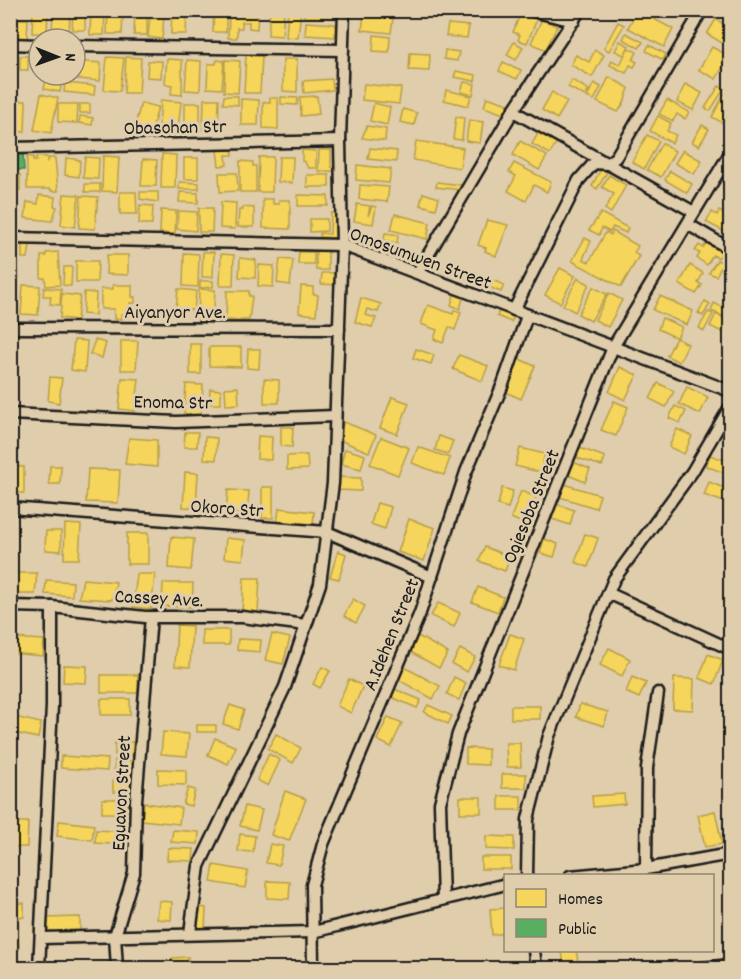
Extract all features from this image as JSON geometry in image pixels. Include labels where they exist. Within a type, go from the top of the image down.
[{"type":"street","points":[[190,933],[199,866],[285,687],[320,584],[333,483],[342,245],[340,141],[344,10]]},
{"type":"street","points":[[528,10],[574,21]]},
{"type":"street","points":[[418,272],[513,111],[580,10]]},
{"type":"street","points":[[514,310],[579,180],[594,163],[607,164],[616,157],[702,10]]},
{"type":"street","points":[[10,45],[27,45]]},
{"type":"street","points":[[87,46],[343,50]]},
{"type":"street","points":[[513,111],[694,212]]},
{"type":"street","name":"Obasohan Str","points":[[10,148],[340,141]]},
{"type":"street","name":"Ogiesoba Street","points":[[443,899],[440,803],[458,734],[613,347],[689,225],[694,212],[730,153]]},
{"type":"street","points":[[689,225],[730,249]]},
{"type":"street","name":"Omosumwen Street","points":[[10,238],[342,245],[730,390]]},
{"type":"street","name":"A.Idehen Street","points":[[313,969],[312,885],[323,844],[420,613],[466,472],[503,384],[527,316]]},
{"type":"street","name":"Aiyanyor Ave.","points":[[10,328],[339,329]]},
{"type":"street","points":[[527,874],[528,819],[549,736],[614,579],[692,472],[730,407]]},
{"type":"street","name":"Enoma Str","points":[[10,414],[176,422],[335,417]]},
{"type":"street","name":"Okoro Str","points":[[10,508],[327,532],[432,577]]},
{"type":"street","points":[[608,593],[730,649]]},
{"type":"street","name":"Cassey Ave.","points":[[10,606],[52,607],[151,617],[242,617],[306,626]]},
{"type":"street","points":[[39,969],[52,706],[52,607]]},
{"type":"street","name":"Eguavon Street","points":[[117,969],[115,936],[134,873],[136,801],[151,617]]},
{"type":"street","points":[[646,869],[647,768],[658,693]]},
{"type":"street","points":[[592,874],[646,869],[730,854]]},
{"type":"street","points":[[41,938],[313,932],[504,884]]},
{"type":"street","points":[[534,952],[536,969]]},
{"type":"street","points":[[702,969],[730,965]]},
{"type":"building: Homes","points":[[33,10],[48,10],[47,27],[32,27]]},
{"type":"building: Homes","points":[[53,10],[70,10],[69,27],[52,27]]},
{"type":"building: Homes","points":[[73,10],[85,10],[85,27],[72,27]]},
{"type":"building: Homes","points":[[91,10],[105,10],[104,35],[90,35]]},
{"type":"building: Homes","points":[[108,10],[123,10],[122,34],[107,34]]},
{"type":"building: Homes","points":[[135,10],[147,10],[147,35],[134,35]]},
{"type":"building: Homes","points":[[172,10],[187,10],[186,34],[171,34]]},
{"type":"building: Homes","points":[[214,10],[226,10],[226,32],[213,32]]},
{"type":"building: Homes","points":[[270,10],[284,10],[282,36],[268,35]]},
{"type":"building: Homes","points":[[288,10],[301,10],[298,38],[286,37]]},
{"type":"building: Homes","points":[[304,10],[339,10],[339,18],[304,17]]},
{"type":"building: Homes","points":[[637,10],[673,29],[664,47],[628,28]]},
{"type":"building: Homes","points":[[521,12],[537,19],[527,43],[518,40],[520,35],[513,32]]},
{"type":"building: Homes","points":[[234,13],[258,13],[257,29],[249,28],[249,22],[242,22],[242,28],[237,28],[237,38],[228,38],[229,16],[233,16]]},
{"type":"building: Homes","points":[[364,14],[393,18],[391,33],[362,30]]},
{"type":"building: Homes","points":[[150,15],[164,16],[162,39],[148,37]]},
{"type":"building: Homes","points":[[17,19],[28,19],[27,38],[10,38],[10,33],[17,33]]},
{"type":"building: Homes","points":[[542,19],[557,26],[546,50],[531,43]]},
{"type":"building: Homes","points":[[716,19],[730,28],[729,47],[707,34]]},
{"type":"building: Homes","points":[[306,22],[335,24],[335,37],[305,35]]},
{"type":"building: Homes","points":[[618,22],[624,25],[609,51],[604,48]]},
{"type":"building: Homes","points":[[448,24],[469,26],[467,38],[446,36]]},
{"type":"building: Homes","points":[[626,33],[643,42],[639,48],[623,39]]},
{"type":"building: Homes","points":[[374,35],[390,37],[389,52],[373,51]]},
{"type":"building: Homes","points":[[620,41],[629,46],[624,55],[615,51]]},
{"type":"building: Homes","points":[[514,42],[523,47],[516,60],[507,55]]},
{"type":"building: Homes","points":[[649,45],[666,54],[663,60],[646,51]]},
{"type":"building: Homes","points":[[712,47],[729,56],[716,79],[699,70]]},
{"type":"building: Homes","points":[[628,48],[637,52],[633,60],[637,62],[634,67],[630,65],[626,73],[610,65],[612,60],[620,65]]},
{"type":"building: Homes","points":[[445,50],[459,52],[457,61],[444,59]]},
{"type":"building: Homes","points":[[595,50],[604,55],[592,77],[571,65],[576,55],[589,62]]},
{"type":"building: Homes","points":[[410,53],[430,54],[429,71],[409,70]]},
{"type":"building: Homes","points":[[246,55],[262,56],[260,93],[244,93]]},
{"type":"building: Homes","points":[[20,56],[27,56],[27,70],[20,70]]},
{"type":"building: Homes","points":[[107,57],[124,58],[120,91],[104,90]]},
{"type":"building: Homes","points":[[126,57],[141,58],[139,93],[124,93]]},
{"type":"building: Homes","points":[[167,59],[182,60],[182,95],[171,94],[172,85],[165,84]]},
{"type":"building: Homes","points":[[283,59],[297,59],[297,92],[283,91]]},
{"type":"building: Homes","points":[[187,60],[201,61],[200,91],[185,90]]},
{"type":"building: Homes","points":[[217,60],[224,61],[222,89],[207,88],[208,64],[216,64]]},
{"type":"building: Homes","points":[[225,60],[240,61],[238,93],[224,92]]},
{"type":"building: Homes","points":[[148,61],[162,61],[161,78],[147,77]]},
{"type":"building: Homes","points":[[87,62],[101,63],[100,81],[87,80]]},
{"type":"building: Homes","points":[[503,62],[521,70],[517,79],[499,71]]},
{"type":"building: Homes","points":[[456,71],[476,75],[475,81],[454,77]]},
{"type":"building: Homes","points":[[609,77],[629,88],[618,112],[597,102]]},
{"type":"building: Homes","points":[[332,79],[333,90],[304,93],[303,81]]},
{"type":"building: Homes","points":[[572,80],[589,90],[585,96],[568,87]]},
{"type":"building: Homes","points":[[464,82],[475,84],[473,95],[461,92]]},
{"type":"building: Homes","points":[[594,83],[601,87],[594,100],[587,97]]},
{"type":"building: Homes","points":[[364,84],[401,88],[399,104],[362,100]]},
{"type":"building: Homes","points":[[685,84],[702,93],[693,110],[677,102]]},
{"type":"building: Homes","points":[[95,86],[94,95],[64,92],[65,87]]},
{"type":"building: Homes","points":[[719,86],[724,89],[710,111],[705,108]]},
{"type":"building: Homes","points":[[44,87],[61,87],[60,92],[44,89]]},
{"type":"building: Homes","points":[[728,87],[730,89],[730,127],[712,117]]},
{"type":"building: Homes","points":[[446,90],[471,96],[468,106],[444,100]]},
{"type":"building: Homes","points":[[552,92],[567,102],[557,119],[542,110]]},
{"type":"building: Homes","points":[[41,94],[58,98],[51,133],[34,130]]},
{"type":"building: Homes","points":[[224,96],[238,96],[238,105],[223,104]]},
{"type":"building: Homes","points":[[317,96],[319,114],[301,116],[300,97]]},
{"type":"building: Homes","points":[[10,97],[16,97],[16,101],[26,101],[25,132],[11,131]]},
{"type":"building: Homes","points":[[281,97],[298,98],[297,105],[281,104]]},
{"type":"building: Homes","points":[[487,97],[508,104],[504,114],[484,107]]},
{"type":"building: Homes","points":[[270,98],[278,98],[278,129],[263,128],[263,102],[270,102]]},
{"type":"building: Homes","points":[[204,99],[219,99],[218,130],[203,130]]},
{"type":"building: Homes","points":[[241,99],[259,100],[258,125],[241,125]]},
{"type":"building: Homes","points":[[161,100],[181,102],[178,128],[159,126]]},
{"type":"building: Homes","points":[[667,100],[689,112],[685,119],[677,114],[673,121],[659,114]]},
{"type":"building: Homes","points":[[141,103],[158,107],[151,134],[134,129]]},
{"type":"building: Homes","points":[[185,103],[200,103],[200,130],[185,130]]},
{"type":"building: Homes","points":[[374,103],[390,107],[387,125],[370,121]]},
{"type":"building: Homes","points":[[58,104],[78,104],[77,123],[58,122]]},
{"type":"building: Homes","points":[[80,104],[90,104],[90,113],[80,113]]},
{"type":"building: Homes","points":[[403,109],[417,113],[414,125],[400,122]]},
{"type":"building: Homes","points":[[80,116],[93,118],[92,125],[79,123]]},
{"type":"building: Homes","points":[[658,116],[671,123],[667,131],[676,135],[672,143],[650,131]]},
{"type":"building: Homes","points":[[456,117],[464,118],[462,140],[453,139]]},
{"type":"building: Homes","points":[[469,120],[483,122],[480,143],[466,141]]},
{"type":"building: Homes","points":[[702,125],[709,129],[699,146],[692,142]]},
{"type":"building: Homes","points":[[367,126],[386,129],[385,141],[362,138]]},
{"type":"building: Homes","points":[[540,130],[558,140],[550,154],[532,144]]},
{"type":"building: Homes","points":[[647,135],[659,141],[644,169],[632,162]]},
{"type":"building: Homes","points":[[416,141],[463,148],[460,168],[413,160]]},
{"type":"building: Homes","points":[[520,141],[547,156],[539,170],[513,155]]},
{"type":"building: Homes","points":[[662,143],[675,151],[661,177],[647,170]]},
{"type":"building: Homes","points":[[232,148],[233,155],[226,155],[227,165],[219,166],[217,149]]},
{"type":"building: Homes","points":[[370,148],[397,151],[396,162],[368,159]]},
{"type":"building: Homes","points":[[302,150],[316,151],[316,168],[308,168],[302,161]]},
{"type":"building: Homes","points":[[319,150],[331,150],[331,167],[337,167],[337,171],[318,171]]},
{"type":"building: Homes","points":[[683,150],[702,161],[694,174],[675,163]]},
{"type":"building: Homes","points":[[162,154],[176,155],[175,188],[161,188]]},
{"type":"building: Homes","points":[[103,156],[119,157],[117,192],[102,191]]},
{"type":"building: Homes","points":[[27,157],[33,157],[33,161],[36,161],[36,157],[47,157],[47,161],[49,158],[55,158],[58,191],[27,189]]},
{"type":"building: Homes","points":[[85,157],[99,158],[98,179],[83,178]]},
{"type":"building: Homes","points":[[259,157],[273,157],[272,192],[258,192]]},
{"type":"building: Homes","points":[[279,157],[293,157],[292,183],[278,182]]},
{"type":"building: Homes","points":[[66,158],[80,160],[79,177],[65,175]]},
{"type":"building: Homes","points":[[184,158],[198,158],[198,179],[184,179]]},
{"type":"building: Homes","points":[[143,159],[157,160],[156,186],[141,186]]},
{"type":"building: Homes","points":[[240,161],[253,162],[253,166],[256,166],[256,192],[240,192]]},
{"type":"building: Homes","points":[[514,163],[551,182],[547,192],[534,185],[526,201],[508,191],[516,176],[509,172]]},
{"type":"building: Homes","points":[[357,165],[391,169],[389,183],[356,180]]},
{"type":"building: Homes","points":[[601,169],[607,172],[597,189],[592,186]]},
{"type":"building: Homes","points":[[670,171],[692,184],[687,193],[665,180]]},
{"type":"building: Homes","points":[[219,173],[237,173],[238,191],[220,192]]},
{"type":"building: Homes","points":[[10,175],[20,175],[20,190],[10,190]]},
{"type":"building: Homes","points":[[307,175],[329,175],[329,187],[307,187]]},
{"type":"building: Homes","points":[[609,175],[626,185],[611,213],[605,209],[614,194],[602,187]]},
{"type":"building: Homes","points":[[179,182],[199,183],[199,189],[179,189]]},
{"type":"building: Homes","points":[[437,182],[461,185],[461,190],[436,187]]},
{"type":"building: Homes","points":[[85,184],[100,184],[100,192],[85,192]]},
{"type":"building: Homes","points":[[360,185],[389,187],[387,202],[359,199]]},
{"type":"building: Homes","points":[[120,192],[136,192],[137,214],[120,214]]},
{"type":"building: Homes","points":[[140,192],[158,192],[158,202],[140,199]]},
{"type":"building: Homes","points":[[180,192],[198,193],[198,203],[179,202]]},
{"type":"building: Homes","points":[[423,193],[439,198],[436,209],[420,205]]},
{"type":"building: Homes","points":[[64,194],[79,195],[75,227],[61,225]]},
{"type":"building: Homes","points":[[39,195],[55,197],[54,206],[57,207],[52,221],[25,218],[27,202],[38,204]]},
{"type":"building: Homes","points":[[298,195],[328,196],[328,206],[298,206]]},
{"type":"building: Homes","points":[[81,196],[98,197],[95,229],[79,228]]},
{"type":"building: Homes","points":[[263,199],[273,199],[273,204],[279,204],[279,200],[290,200],[290,229],[263,228]]},
{"type":"building: Homes","points":[[221,202],[236,203],[235,229],[220,228]]},
{"type":"building: Homes","points":[[357,204],[370,206],[368,216],[372,206],[376,207],[373,224],[354,221]]},
{"type":"building: Homes","points":[[140,205],[153,206],[152,224],[139,224]]},
{"type":"building: Homes","points":[[243,207],[254,208],[254,227],[238,227],[239,210],[243,210]]},
{"type":"building: Homes","points":[[199,208],[213,208],[212,232],[199,232]]},
{"type":"building: Homes","points":[[161,210],[176,211],[175,234],[160,233]]},
{"type":"building: Homes","points":[[178,211],[197,212],[196,231],[177,229]]},
{"type":"building: Homes","points":[[719,211],[730,217],[729,234],[706,222],[712,212],[717,215]]},
{"type":"building: Homes","points":[[331,213],[337,214],[336,238],[320,237],[320,233],[330,234]]},
{"type":"building: Homes","points":[[601,213],[628,228],[626,233],[613,227],[610,232],[602,228],[599,235],[589,230]]},
{"type":"building: Homes","points":[[395,214],[430,223],[427,239],[391,230]]},
{"type":"building: Homes","points":[[310,219],[327,219],[327,231],[310,232]]},
{"type":"building: Homes","points":[[487,220],[508,225],[496,256],[478,245]]},
{"type":"building: Homes","points":[[613,231],[638,246],[634,253],[639,256],[621,287],[572,261],[585,238],[591,241],[583,259],[589,262],[606,232],[611,235]]},
{"type":"building: Homes","points":[[385,233],[398,235],[397,243],[384,240]]},
{"type":"building: Homes","points":[[708,241],[723,251],[718,258],[713,255],[707,265],[697,258],[700,253],[695,251],[699,245],[703,248]]},
{"type":"building: Homes","points":[[22,245],[30,245],[28,258],[22,258]]},
{"type":"building: Homes","points":[[316,250],[328,250],[328,270],[316,270]]},
{"type":"building: Homes","points":[[58,252],[60,285],[46,286],[45,278],[41,278],[41,256]]},
{"type":"building: Homes","points":[[203,252],[214,252],[213,277],[202,277]]},
{"type":"building: Homes","points":[[299,252],[314,252],[314,264],[298,264]]},
{"type":"building: Homes","points":[[184,253],[199,254],[198,287],[183,286]]},
{"type":"building: Homes","points":[[221,254],[234,255],[233,286],[220,286]]},
{"type":"building: Homes","points":[[10,255],[18,255],[19,278],[10,278]]},
{"type":"building: Homes","points":[[107,255],[128,255],[128,275],[106,274]]},
{"type":"building: Homes","points":[[240,258],[256,260],[255,278],[239,277]]},
{"type":"building: Homes","points":[[280,259],[293,260],[290,285],[277,283]]},
{"type":"building: Homes","points":[[717,260],[723,263],[716,276],[709,273]]},
{"type":"building: Homes","points":[[76,261],[98,261],[97,282],[76,282]]},
{"type":"building: Homes","points":[[259,265],[274,266],[273,287],[258,286]]},
{"type":"building: Homes","points":[[690,265],[703,273],[698,283],[702,285],[696,294],[679,284]]},
{"type":"building: Homes","points":[[64,267],[72,267],[71,286],[63,285]]},
{"type":"building: Homes","points":[[464,268],[504,285],[501,292],[461,276]]},
{"type":"building: Homes","points":[[560,268],[575,276],[560,303],[545,295]]},
{"type":"building: Homes","points":[[322,273],[338,273],[338,285],[321,284]]},
{"type":"building: Homes","points":[[578,278],[589,284],[575,312],[563,305]]},
{"type":"building: Homes","points":[[200,281],[213,281],[213,287],[200,288]]},
{"type":"building: Homes","points":[[23,285],[40,286],[38,315],[21,314]]},
{"type":"building: Homes","points":[[113,285],[132,285],[132,297],[135,297],[135,303],[130,303],[130,314],[121,314],[121,319],[114,319],[114,309],[101,309],[101,289],[113,289]]},
{"type":"building: Homes","points":[[301,286],[313,287],[313,294],[318,295],[316,315],[299,313]]},
{"type":"building: Homes","points":[[593,287],[607,294],[591,321],[578,314]]},
{"type":"building: Homes","points":[[44,288],[61,289],[60,305],[50,304],[51,296],[43,296]]},
{"type":"building: Homes","points":[[178,289],[196,291],[194,310],[176,309]]},
{"type":"building: Homes","points":[[199,289],[215,290],[213,323],[198,322]]},
{"type":"building: Homes","points":[[227,291],[249,291],[249,296],[252,296],[249,320],[226,320]]},
{"type":"building: Homes","points":[[84,292],[96,293],[95,315],[83,314]]},
{"type":"building: Homes","points":[[455,292],[464,294],[460,309],[451,305]]},
{"type":"building: Homes","points":[[609,293],[622,300],[608,327],[595,320]]},
{"type":"building: Homes","points":[[62,294],[80,296],[77,320],[60,318]]},
{"type":"building: Homes","points":[[660,296],[693,311],[687,325],[653,310]]},
{"type":"building: Homes","points":[[361,298],[381,304],[378,312],[367,309],[365,315],[376,318],[372,327],[355,322]]},
{"type":"building: Homes","points":[[705,301],[710,304],[703,316],[698,313]]},
{"type":"building: Homes","points":[[714,303],[730,311],[730,319],[711,311]]},
{"type":"building: Homes","points":[[428,305],[453,314],[454,310],[461,312],[455,330],[449,327],[443,343],[434,339],[437,330],[421,324]]},
{"type":"building: Homes","points":[[499,311],[514,317],[511,322],[497,316]]},
{"type":"building: Homes","points":[[708,312],[713,314],[704,331],[699,328]]},
{"type":"building: Homes","points":[[716,314],[727,320],[722,332],[710,326]]},
{"type":"building: Homes","points":[[662,318],[682,327],[677,338],[658,329]]},
{"type":"building: Homes","points":[[676,338],[688,344],[679,362],[667,356]]},
{"type":"building: Homes","points":[[74,340],[87,341],[85,372],[71,370]]},
{"type":"building: Homes","points":[[95,340],[106,343],[102,358],[90,354]]},
{"type":"building: Homes","points":[[121,341],[138,341],[136,370],[121,370]]},
{"type":"building: Homes","points":[[190,344],[201,344],[201,374],[190,374]]},
{"type":"building: Homes","points":[[209,347],[241,347],[241,367],[209,366]]},
{"type":"building: Homes","points":[[248,349],[260,349],[259,369],[247,368]]},
{"type":"building: Homes","points":[[416,349],[434,355],[431,364],[413,358]]},
{"type":"building: Homes","points":[[459,355],[488,366],[482,381],[453,369]]},
{"type":"building: Homes","points":[[519,359],[535,366],[521,399],[506,392]]},
{"type":"building: Homes","points":[[620,367],[637,375],[625,400],[609,392]]},
{"type":"building: Homes","points":[[50,377],[62,378],[59,403],[48,401]]},
{"type":"building: Homes","points":[[122,378],[139,379],[135,411],[119,409]]},
{"type":"building: Homes","points":[[264,379],[279,380],[279,403],[264,403]]},
{"type":"building: Homes","points":[[658,383],[674,391],[666,407],[650,399]]},
{"type":"building: Homes","points":[[186,384],[203,385],[201,415],[184,414]]},
{"type":"building: Homes","points":[[238,387],[239,404],[226,405],[225,388]]},
{"type":"building: Homes","points":[[687,387],[708,397],[700,414],[679,404]]},
{"type":"building: Homes","points":[[210,389],[221,390],[221,404],[209,404]]},
{"type":"building: Homes","points":[[392,397],[409,403],[397,434],[380,428]]},
{"type":"building: Homes","points":[[614,401],[628,407],[616,436],[601,430]]},
{"type":"building: Homes","points":[[675,406],[686,411],[680,423],[669,418]]},
{"type":"building: Homes","points":[[344,422],[376,435],[369,452],[337,439]]},
{"type":"building: Homes","points":[[281,427],[293,427],[292,447],[281,446]]},
{"type":"building: Homes","points":[[677,429],[692,436],[684,454],[669,447]]},
{"type":"building: Homes","points":[[185,432],[198,432],[197,447],[184,447]]},
{"type":"building: Homes","points":[[258,436],[272,437],[271,460],[257,459]]},
{"type":"building: Homes","points":[[439,436],[453,441],[448,454],[435,450]]},
{"type":"building: Homes","points":[[205,437],[217,438],[216,460],[204,459]]},
{"type":"building: Homes","points":[[381,437],[409,448],[398,475],[370,464]]},
{"type":"building: Homes","points":[[129,438],[157,440],[157,467],[125,464]]},
{"type":"building: Homes","points":[[418,447],[450,458],[444,475],[412,463]]},
{"type":"building: Homes","points":[[520,448],[545,454],[540,472],[515,466]]},
{"type":"building: Homes","points":[[580,448],[605,457],[602,466],[577,458]]},
{"type":"building: Homes","points":[[345,449],[365,455],[361,469],[341,464]]},
{"type":"building: Homes","points":[[307,455],[308,469],[287,470],[287,456]]},
{"type":"building: Homes","points":[[710,455],[730,462],[730,475],[706,466]]},
{"type":"building: Homes","points":[[573,462],[590,469],[585,482],[568,475]]},
{"type":"building: Homes","points":[[10,466],[24,467],[24,493],[10,493]]},
{"type":"building: Homes","points":[[50,466],[61,466],[60,484],[49,484]]},
{"type":"building: Homes","points":[[88,469],[120,470],[118,503],[86,502]]},
{"type":"building: Homes","points":[[185,472],[198,473],[196,508],[183,507]]},
{"type":"building: Homes","points":[[337,477],[361,478],[361,491],[337,490]]},
{"type":"building: Homes","points":[[709,482],[729,490],[724,502],[704,495]]},
{"type":"building: Homes","points":[[564,484],[600,495],[596,508],[560,497]]},
{"type":"building: Homes","points":[[262,487],[273,487],[273,518],[262,518]]},
{"type":"building: Homes","points":[[502,488],[513,491],[508,508],[498,505]]},
{"type":"building: Homes","points":[[228,490],[249,491],[247,514],[226,512]]},
{"type":"building: Homes","points":[[521,491],[536,497],[525,524],[511,518]]},
{"type":"building: Homes","points":[[377,503],[391,507],[385,529],[371,524]]},
{"type":"building: Homes","points":[[556,504],[574,510],[570,525],[552,519]]},
{"type":"building: Homes","points":[[279,508],[314,512],[313,527],[277,525]]},
{"type":"building: Homes","points":[[409,519],[435,528],[424,561],[398,552]]},
{"type":"building: Homes","points":[[65,524],[81,525],[79,559],[64,559]]},
{"type":"building: Homes","points":[[46,531],[61,531],[61,551],[45,550]]},
{"type":"building: Homes","points":[[127,533],[148,533],[148,564],[127,564]]},
{"type":"building: Homes","points":[[585,534],[598,538],[588,567],[575,562]]},
{"type":"building: Homes","points":[[171,537],[194,539],[191,570],[169,568]]},
{"type":"building: Homes","points":[[226,538],[245,540],[243,560],[224,558]]},
{"type":"building: Homes","points":[[544,539],[558,544],[554,557],[540,553]]},
{"type":"building: Homes","points":[[485,547],[510,557],[505,571],[479,561]]},
{"type":"building: Homes","points":[[338,551],[346,554],[339,579],[330,577]]},
{"type":"building: Homes","points":[[10,573],[37,573],[35,594],[10,594]]},
{"type":"building: Homes","points":[[137,574],[155,574],[151,609],[133,607]]},
{"type":"building: Homes","points":[[244,578],[260,578],[258,613],[242,612]]},
{"type":"building: Homes","points":[[83,579],[116,582],[112,600],[79,598]]},
{"type":"building: Homes","points":[[46,580],[73,582],[72,596],[45,594]]},
{"type":"building: Homes","points":[[163,583],[193,583],[192,607],[162,606]]},
{"type":"building: Homes","points":[[478,587],[503,597],[498,612],[472,602]]},
{"type":"building: Homes","points":[[353,599],[365,606],[356,623],[344,616]]},
{"type":"building: Homes","points":[[438,603],[460,613],[454,627],[431,616]]},
{"type":"building: Homes","points":[[177,625],[192,626],[190,667],[175,666]]},
{"type":"building: Homes","points":[[202,630],[229,630],[229,645],[202,645]]},
{"type":"building: Homes","points":[[272,634],[290,638],[283,664],[265,660]]},
{"type":"building: Homes","points":[[510,634],[524,639],[514,670],[499,665]]},
{"type":"building: Homes","points":[[418,636],[448,653],[439,668],[409,651]]},
{"type":"building: Homes","points":[[10,638],[44,640],[43,656],[10,653]]},
{"type":"building: Homes","points":[[238,639],[261,640],[260,652],[237,650]]},
{"type":"building: Homes","points":[[609,648],[630,659],[622,676],[600,665]]},
{"type":"building: Homes","points":[[460,649],[475,657],[467,672],[452,664]]},
{"type":"building: Homes","points":[[708,654],[723,660],[714,684],[699,678]]},
{"type":"building: Homes","points":[[64,665],[87,666],[86,683],[63,682]]},
{"type":"building: Homes","points":[[322,667],[330,671],[320,688],[313,684]]},
{"type":"building: Homes","points":[[404,667],[440,686],[433,699],[397,679]]},
{"type":"building: Homes","points":[[101,675],[138,675],[138,693],[101,693]]},
{"type":"building: Homes","points":[[454,677],[466,683],[459,700],[447,694]]},
{"type":"building: Homes","points":[[632,677],[646,683],[639,698],[626,692]]},
{"type":"building: Homes","points":[[674,678],[694,679],[693,710],[673,709]]},
{"type":"building: Homes","points":[[349,679],[363,686],[351,713],[337,706]]},
{"type":"building: Homes","points":[[392,688],[421,700],[417,708],[389,696]]},
{"type":"building: Homes","points":[[101,699],[130,699],[130,715],[101,715]]},
{"type":"building: Homes","points":[[580,704],[608,712],[604,726],[576,717]]},
{"type":"building: Homes","points":[[230,705],[244,710],[238,729],[223,724]]},
{"type":"building: Homes","points":[[428,705],[452,716],[448,724],[424,712]]},
{"type":"building: Homes","points":[[511,706],[540,706],[540,719],[511,719]]},
{"type":"building: Homes","points":[[10,716],[41,723],[38,738],[10,732]]},
{"type":"building: Homes","points":[[388,717],[402,723],[391,747],[377,740]]},
{"type":"building: Homes","points":[[197,725],[216,725],[216,732],[197,732]]},
{"type":"building: Homes","points":[[163,732],[189,734],[187,756],[161,754]]},
{"type":"building: Homes","points":[[276,734],[301,748],[293,763],[268,749]]},
{"type":"building: Homes","points":[[215,738],[236,747],[228,764],[208,755]]},
{"type":"building: Homes","points":[[115,742],[133,742],[132,756],[115,755]]},
{"type":"building: Homes","points":[[506,743],[520,743],[521,767],[507,767]]},
{"type":"building: Homes","points":[[466,748],[488,749],[488,765],[466,764]]},
{"type":"building: Homes","points":[[269,754],[280,760],[268,786],[257,780]]},
{"type":"building: Homes","points":[[61,756],[108,759],[107,771],[61,768]]},
{"type":"building: Homes","points":[[115,760],[133,761],[132,773],[114,771]]},
{"type":"building: Homes","points":[[158,769],[186,770],[186,785],[158,784]]},
{"type":"building: Homes","points":[[502,774],[526,774],[526,788],[502,788]]},
{"type":"building: Homes","points":[[113,780],[132,780],[132,792],[113,792]]},
{"type":"building: Homes","points":[[188,788],[195,790],[191,806],[183,804]]},
{"type":"building: Homes","points":[[285,791],[306,799],[289,841],[271,835]]},
{"type":"building: Homes","points":[[624,794],[625,804],[593,807],[592,796]]},
{"type":"building: Homes","points":[[499,796],[521,796],[521,810],[499,810]]},
{"type":"building: Homes","points":[[460,797],[481,797],[481,813],[460,813]]},
{"type":"building: Homes","points":[[102,799],[127,799],[127,813],[102,813]]},
{"type":"building: Homes","points":[[144,803],[181,808],[179,824],[142,820]]},
{"type":"building: Homes","points":[[245,806],[262,810],[257,830],[240,826]]},
{"type":"building: Homes","points":[[715,811],[722,844],[705,847],[698,815]]},
{"type":"building: Homes","points":[[59,821],[94,825],[92,840],[57,836]]},
{"type":"building: Homes","points":[[10,822],[28,822],[27,847],[10,847]]},
{"type":"building: Homes","points":[[96,830],[130,832],[129,845],[95,843]]},
{"type":"building: Homes","points":[[173,830],[199,832],[198,844],[171,842]]},
{"type":"building: Homes","points":[[240,834],[255,836],[253,852],[238,851]]},
{"type":"building: Homes","points":[[486,836],[514,837],[514,850],[486,849]]},
{"type":"building: Homes","points":[[270,844],[283,846],[279,865],[266,863]]},
{"type":"building: Homes","points":[[168,848],[194,849],[193,861],[167,860]]},
{"type":"building: Homes","points":[[481,857],[511,857],[511,869],[481,869]]},
{"type":"building: Homes","points":[[214,865],[248,871],[245,888],[211,882]]},
{"type":"building: Homes","points":[[267,881],[290,882],[289,899],[267,898]]},
{"type":"building: Homes","points":[[159,901],[172,902],[171,920],[157,919]]},
{"type":"building: Homes","points":[[24,903],[24,917],[10,917],[10,904]]},
{"type":"building: Homes","points":[[197,907],[206,908],[205,930],[196,930]]},
{"type":"building: Homes","points":[[504,908],[504,933],[492,935],[490,909]]},
{"type":"building: Homes","points":[[80,917],[80,932],[45,933],[45,918]]},
{"type":"building: Homes","points":[[10,923],[18,923],[19,950],[10,951]]},
{"type":"building: Homes","points":[[562,952],[576,952],[579,968],[564,968]]},
{"type":"building: Homes","points":[[188,957],[189,968],[173,968],[172,958]]},
{"type":"building: Public","points":[[10,152],[23,152],[24,170],[10,170]]}]
